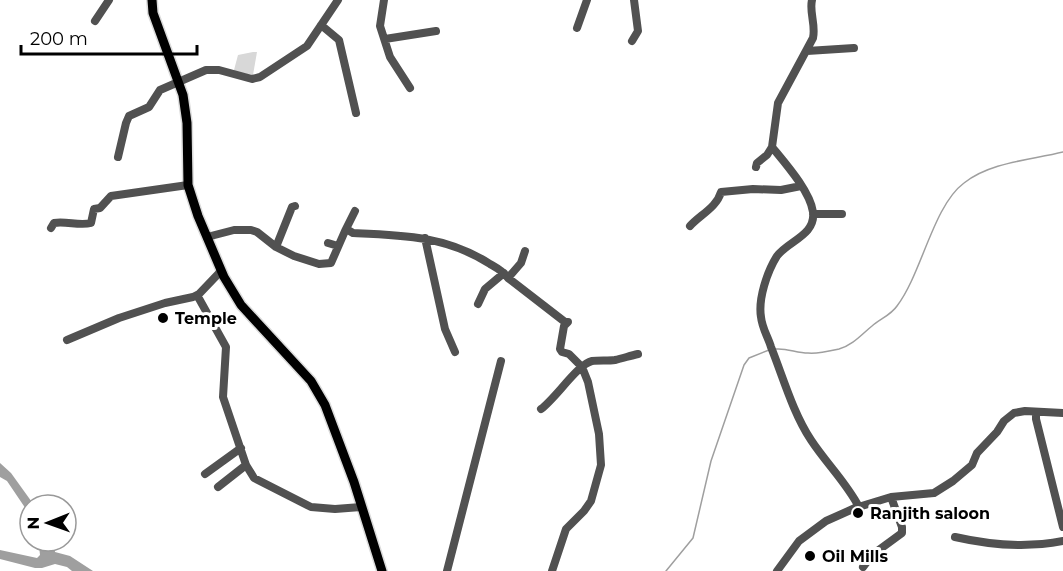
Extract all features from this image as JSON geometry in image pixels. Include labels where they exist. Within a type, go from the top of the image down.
[{"type":"main road","points":[[150,0],[178,82],[187,123],[188,185],[192,201],[221,271],[241,305],[317,390],[331,418],[362,507],[381,571]]},
{"type":"street","points":[[118,157],[129,117],[149,107],[160,90],[206,70],[252,79],[260,77],[307,46],[338,0]]},
{"type":"street","points":[[384,0],[380,26],[390,57],[410,88]]},
{"type":"street","points":[[577,28],[587,0]]},
{"type":"street","points":[[632,41],[638,31],[634,0]]},
{"type":"street","points":[[756,168],[757,163],[767,155],[772,147],[778,104],[807,51],[815,28],[811,8],[812,0]]},
{"type":"street","points":[[95,21],[106,1]]},
{"type":"street","points":[[321,26],[339,40],[356,113]]},
{"type":"street","points":[[385,39],[436,31]]},
{"type":"street","points":[[807,51],[854,48]]},
{"type":"street","points":[[772,147],[801,186],[813,214],[809,229],[778,255],[763,292],[761,318],[793,402],[810,439],[847,487],[859,507]]},
{"type":"street","points":[[51,228],[54,223],[62,222],[91,223],[94,209],[100,208],[111,196],[188,185]]},
{"type":"street","points":[[690,226],[718,200],[721,192],[753,189],[781,190],[801,186]]},
{"type":"street","points":[[276,247],[292,207],[295,206]]},
{"type":"street","points":[[207,237],[234,230],[251,230],[294,256],[319,264],[331,262],[356,211]]},
{"type":"street","points":[[813,214],[842,214]]},
{"type":"street","points":[[345,231],[408,235],[442,242],[473,253],[568,322],[564,326],[560,349],[576,359],[588,382],[599,434],[601,465],[591,501],[566,530],[552,571]]},
{"type":"street","points":[[425,238],[445,329],[456,352]]},
{"type":"street","points":[[328,243],[338,246]]},
{"type":"street","points":[[478,304],[485,288],[521,262],[525,251]]},
{"type":"street","points":[[67,340],[119,318],[196,295],[221,271]]},
{"type":"street","points":[[196,295],[226,347],[223,397],[246,465],[254,478],[311,507],[335,509],[362,507]]},
{"type":"street","points":[[541,408],[591,361],[615,360],[638,354]]},
{"type":"street","points":[[447,571],[501,361]]},
{"type":"street","points":[[777,571],[799,541],[826,521],[891,497],[934,493],[953,481],[972,465],[976,453],[1014,413],[1025,411],[1063,413]]},
{"type":"street","points":[[1036,412],[1063,527]]},
{"type":"street","points":[[205,474],[241,448]]},
{"type":"street","points":[[218,487],[246,465]]},
{"type":"street","points":[[863,567],[872,555],[902,533],[891,497]]},
{"type":"street","points":[[955,537],[996,544],[1045,544],[1063,541]]},
{"type":"shaded area","points":[[257,52],[253,75],[236,72],[234,70],[238,55]]},
{"type":"shaded area","points":[[0,463],[11,473],[25,493],[18,493],[18,497],[7,481],[0,477]]},
{"type":"shaded area","points":[[0,550],[37,558],[40,553],[59,553],[70,556],[93,571],[72,571],[55,564],[35,568],[0,559]]},
{"type":"waterway","points":[[776,349],[816,353],[839,349],[853,342],[897,306],[914,276],[944,207],[964,183],[998,166],[1063,152]]},
{"type":"waterway","points":[[666,571],[693,538],[711,461],[744,365],[749,358],[769,350]]},
{"type":"place","name":"Temple","points":[[163,318]]},
{"type":"place","name":"Ranjith saloon","points":[[858,513]]},
{"type":"place","name":"Oil Mills","points":[[810,556]]}]
